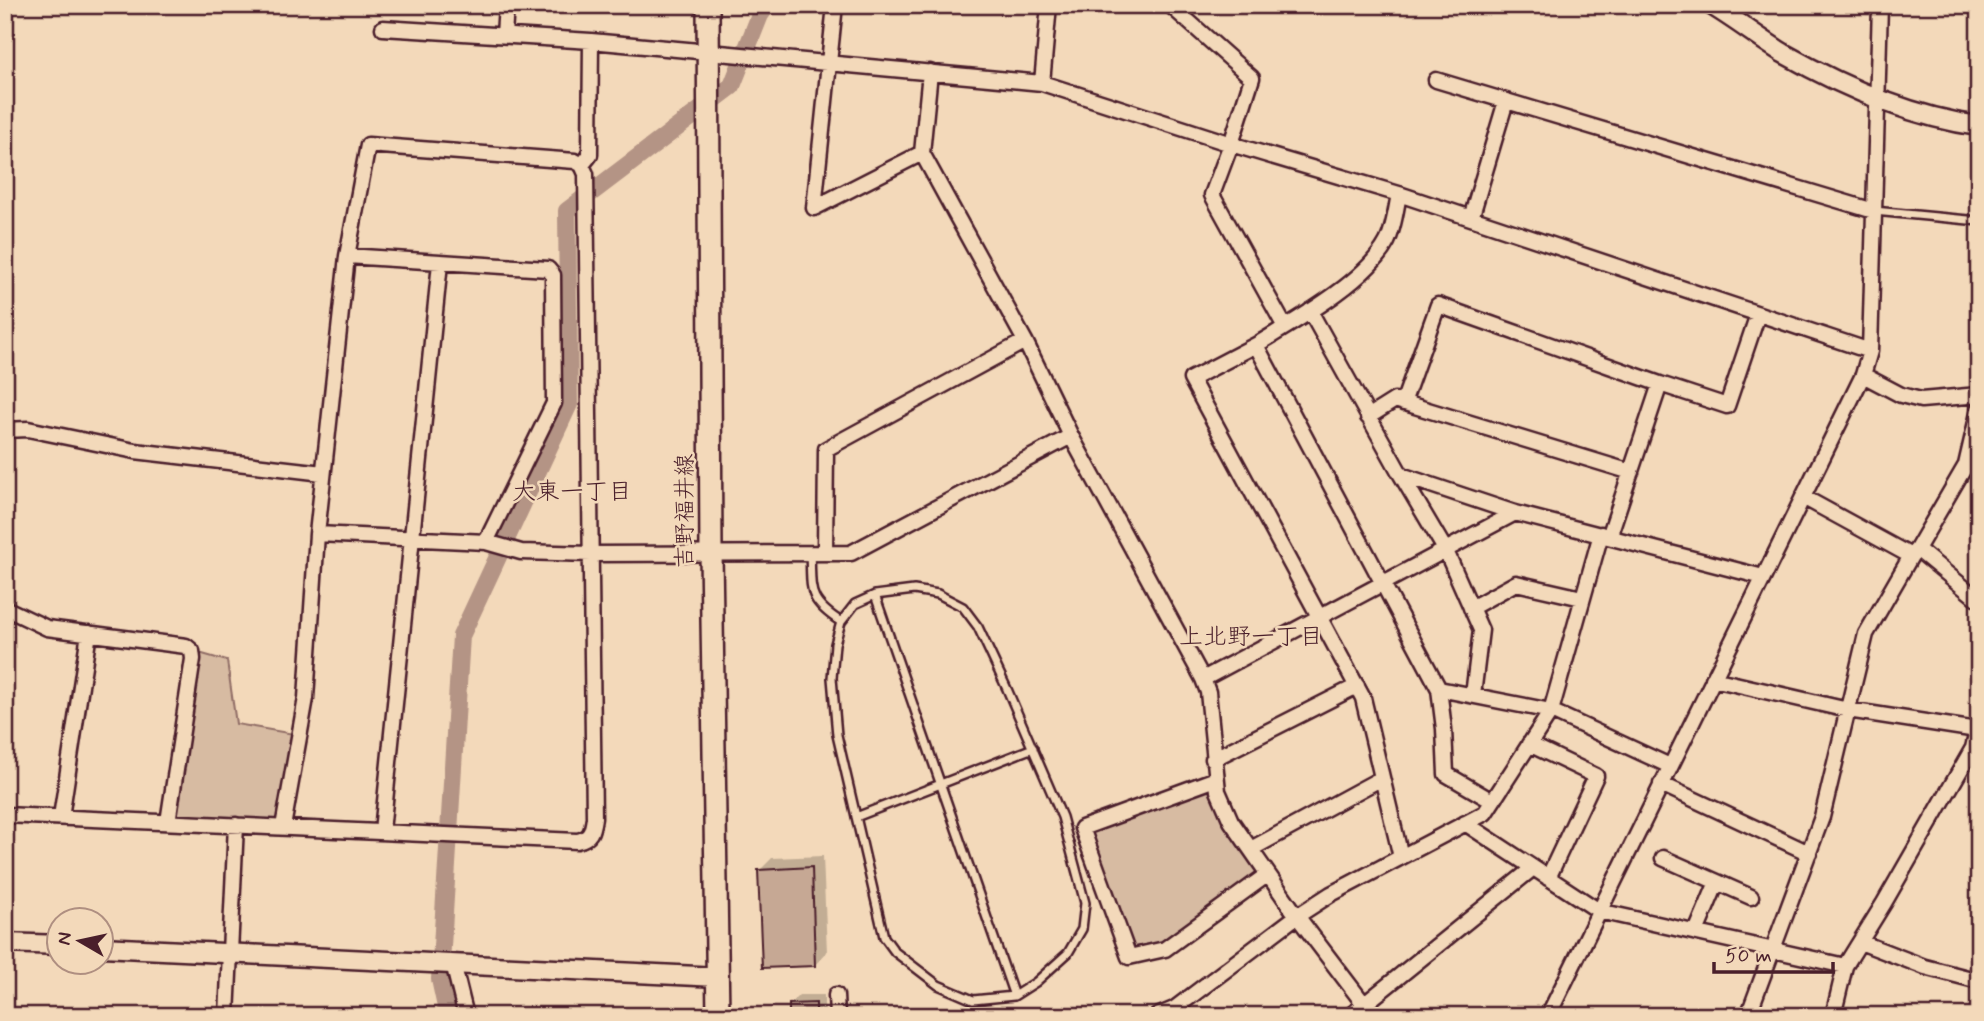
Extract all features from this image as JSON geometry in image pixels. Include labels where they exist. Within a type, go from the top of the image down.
[{"type":"main road","name":"吉野福井線","points":[[708,5],[711,553],[718,1016]]},
{"type":"street","points":[[504,35],[506,5]]},
{"type":"street","points":[[835,5],[814,208],[922,153]]},
{"type":"street","points":[[1042,83],[1049,5]]},
{"type":"street","points":[[1170,5],[1252,78],[1212,195],[1285,327]]},
{"type":"street","points":[[1712,5],[1783,52],[1829,76],[1912,111],[1951,122],[1979,126]]},
{"type":"street","points":[[1548,1016],[1863,375],[1870,351],[1880,5]]},
{"type":"street","points":[[383,27],[591,40],[1042,83],[1231,144],[1399,194],[1870,351]]},
{"type":"street","points":[[582,166],[590,155],[591,40]]},
{"type":"street","points":[[930,72],[922,153],[1025,341],[1070,436],[1203,679],[1208,692],[1218,791],[1231,821],[1297,916],[1369,1010]]},
{"type":"street","points":[[1436,80],[1874,211]]},
{"type":"street","points":[[1471,218],[1506,101]]},
{"type":"street","points":[[5,815],[577,841],[586,839],[594,818],[586,174],[582,166],[575,161],[368,145],[347,256],[317,534],[306,698],[283,827]]},
{"type":"street","points":[[1399,194],[1388,241],[1366,271],[1256,345],[1191,379],[1363,698],[1401,857]]},
{"type":"street","points":[[347,256],[548,269],[552,275],[554,403],[486,542]]},
{"type":"street","points":[[382,831],[440,263]]},
{"type":"street","points":[[1403,403],[1438,305],[1727,406],[1758,314]]},
{"type":"street","points":[[1310,311],[1446,551],[1482,630],[1472,695]]},
{"type":"street","points":[[817,553],[825,449],[1025,341]]},
{"type":"street","points":[[1256,345],[1439,689],[1446,774],[1492,801]]},
{"type":"street","points":[[1863,375],[1900,395],[1921,400],[1979,395]]},
{"type":"street","points":[[1157,1016],[1174,1009],[1184,1010],[1297,916],[1331,894],[1485,813],[1551,710],[1583,598],[1631,472],[1660,384]]},
{"type":"street","points":[[1368,417],[1395,400],[1631,472]]},
{"type":"street","points":[[1748,1016],[1822,817],[1866,634],[1966,465],[1979,409]]},
{"type":"street","points":[[5,430],[28,429],[135,451],[323,473]]},
{"type":"street","points":[[317,534],[486,542],[521,552],[851,553],[1070,436]]},
{"type":"street","points":[[1401,475],[1515,513],[1763,578]]},
{"type":"street","points":[[1803,497],[1914,553],[1979,600]]},
{"type":"street","points":[[1203,679],[1515,513]]},
{"type":"street","points":[[1471,608],[1516,583],[1583,598]]},
{"type":"street","points":[[5,608],[47,628],[186,646],[192,651],[193,659],[168,822]]},
{"type":"street","points":[[61,817],[89,634]]},
{"type":"street","points":[[1713,679],[1848,710],[1978,727],[1973,748],[1884,904],[1845,966],[1833,1016]]},
{"type":"street","points":[[1213,759],[1357,686]]},
{"type":"street","points":[[1439,689],[1551,710],[1670,766]]},
{"type":"street","points":[[1529,744],[1596,776],[1548,878]]},
{"type":"street","points":[[1251,849],[1382,778]]},
{"type":"street","points":[[1216,779],[1082,828],[1129,957],[1165,949],[1268,874]]},
{"type":"street","points":[[1661,784],[1809,853]]},
{"type":"street","points":[[1465,823],[1599,911],[1845,966]]},
{"type":"street","points":[[227,1016],[236,825]]},
{"type":"street","points":[[1663,858],[1751,897]]},
{"type":"street","points":[[1350,1016],[1369,1010],[1533,868]]},
{"type":"street","points":[[1696,932],[1717,882]]},
{"type":"street","points":[[1860,942],[1926,967],[1979,981]]},
{"type":"street","points":[[5,943],[46,944]]},
{"type":"street","points":[[116,948],[718,976]]},
{"type":"street","points":[[451,963],[466,1016]]},
{"type":"street","points":[[836,995],[837,1016]]},
{"type":"lane","points":[[1874,211],[1979,221]]},
{"type":"lane","points":[[817,553],[812,595],[823,610],[841,622]]},
{"type":"lane","points":[[914,590],[938,594],[963,607],[978,627],[1062,817],[1085,903],[1082,929],[1068,953],[1036,982],[1014,996],[973,1000],[938,985],[895,952],[884,937],[837,735],[833,690],[835,644],[841,622],[855,604],[874,595],[914,590]]},
{"type":"lane","points":[[874,595],[1014,996]]},
{"type":"lane","points":[[856,817],[1032,748]]},
{"type":"shaded area","points":[[192,651],[227,661],[236,724],[294,734],[283,827],[168,822]]},
{"type":"shaded area","points":[[1216,779],[1268,874],[1172,944],[1129,957],[1088,826]]},
{"type":"building","points":[[812,867],[815,966],[762,968],[758,870]]},
{"type":"building","points":[[816,1003],[816,1016],[789,1016],[789,1004]]},
{"type":"waterway","points":[[448,1016],[440,979],[461,636],[569,404],[567,211],[732,86],[760,15],[767,5]]},
{"type":"district","name":"大東一丁目","points":[[572,491]]},
{"type":"district","name":"上北野一丁目","points":[[1251,636]]}]
